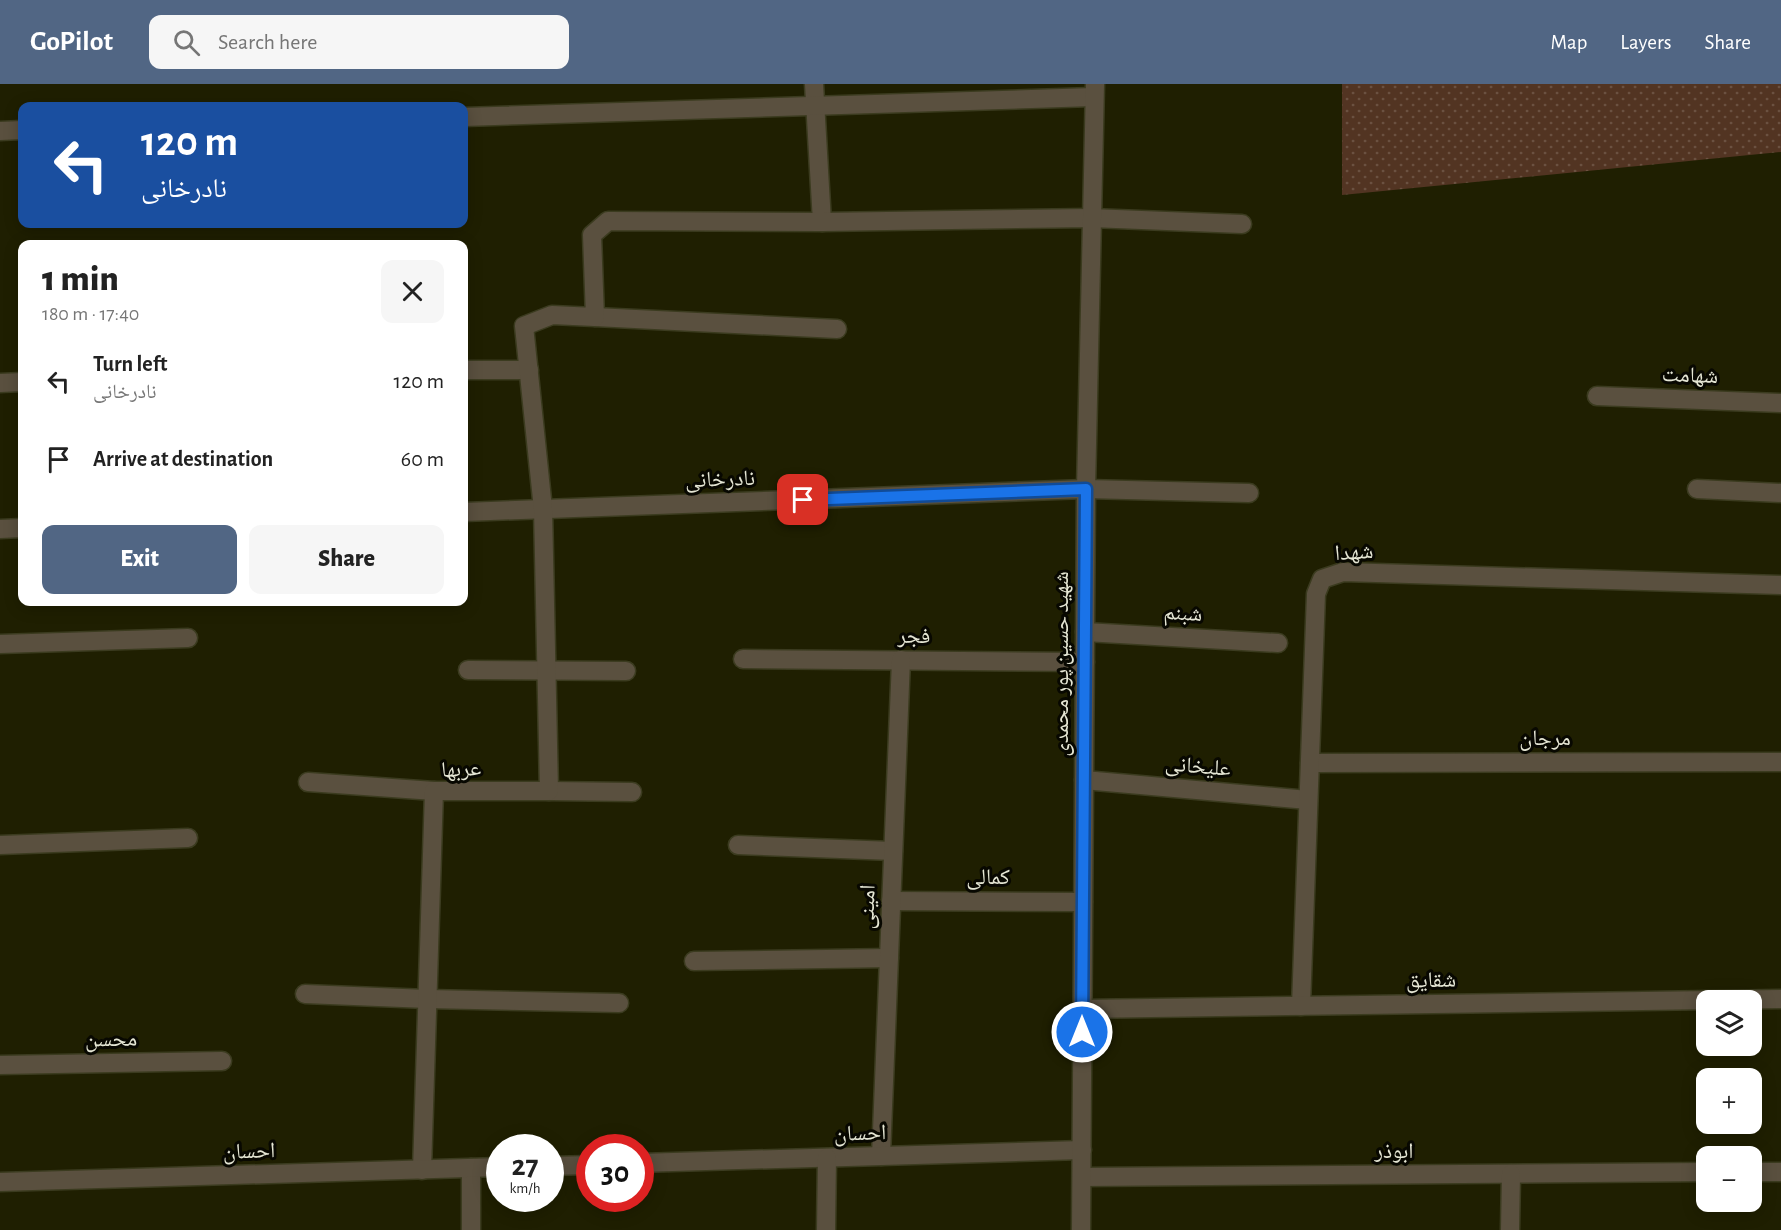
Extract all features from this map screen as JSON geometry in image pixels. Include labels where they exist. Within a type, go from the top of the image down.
[{"type":"street","points":[[814,84],[822,222]]},
{"type":"street","points":[[468,117],[816,106],[1094,91]]},
{"type":"street","name":"شهید حسین پور محمدی","points":[[1081,1230],[1086,489],[1094,91]]},
{"type":"street","points":[[0,130],[18,130]]},
{"type":"street","points":[[595,317],[592,235],[608,221],[822,222],[1091,218],[1242,224]]},
{"type":"street","points":[[549,791],[543,509],[524,326],[552,315],[837,329]]},
{"type":"street","points":[[468,370],[529,370]]},
{"type":"street","points":[[0,383],[18,382]]},
{"type":"street","name":"شهامت","points":[[1597,396],[1781,403]]},
{"type":"street","name":"نادرخانی","points":[[468,512],[1086,489],[1249,493]]},
{"type":"street","points":[[1697,489],[1781,493]]},
{"type":"street","points":[[0,529],[18,528]]},
{"type":"street","name":"شهدا","points":[[1300,1005],[1316,594],[1322,579],[1343,572],[1781,585]]},
{"type":"street","name":"شبنم","points":[[1085,632],[1278,643]]},
{"type":"street","points":[[0,644],[188,638]]},
{"type":"street","name":"فجر","points":[[743,659],[1085,662]]},
{"type":"street","name":"امینی","points":[[881,1156],[901,660]]},
{"type":"street","points":[[468,670],[626,671]]},
{"type":"street","name":"مرجان","points":[[1310,763],[1781,762]]},
{"type":"street","name":"علیخانی","points":[[1084,780],[1308,800]]},
{"type":"street","points":[[308,782],[434,791]]},
{"type":"street","name":"عربها","points":[[422,1170],[434,791],[632,792]]},
{"type":"street","points":[[0,845],[188,838]]},
{"type":"street","points":[[738,845],[893,852]]},
{"type":"street","name":"کمالی","points":[[891,901],[1083,902]]},
{"type":"street","points":[[694,961],[889,957]]},
{"type":"street","points":[[305,994],[619,1003]]},
{"type":"street","name":"شقایق","points":[[1083,1009],[1781,999]]},
{"type":"street","name":"محسن","points":[[0,1065],[222,1061]]},
{"type":"street","name":"احسان","points":[[654,1163],[1082,1150]]},
{"type":"street","points":[[826,1230],[827,1158]]},
{"type":"street","name":"احسان","points":[[0,1182],[486,1167]]},
{"type":"street","points":[[471,1168],[471,1230]]},
{"type":"street","name":"ابوذر","points":[[1082,1177],[1696,1172]]},
{"type":"street","points":[[1762,1172],[1781,1172]]},
{"type":"street","points":[[1510,1230],[1511,1174]]},
{"type":"shaded area","points":[[1342,84],[1781,84],[1781,152],[1342,195]]},
{"type":"route","points":[[803,500],[1086,489],[1082,1032]]}]
